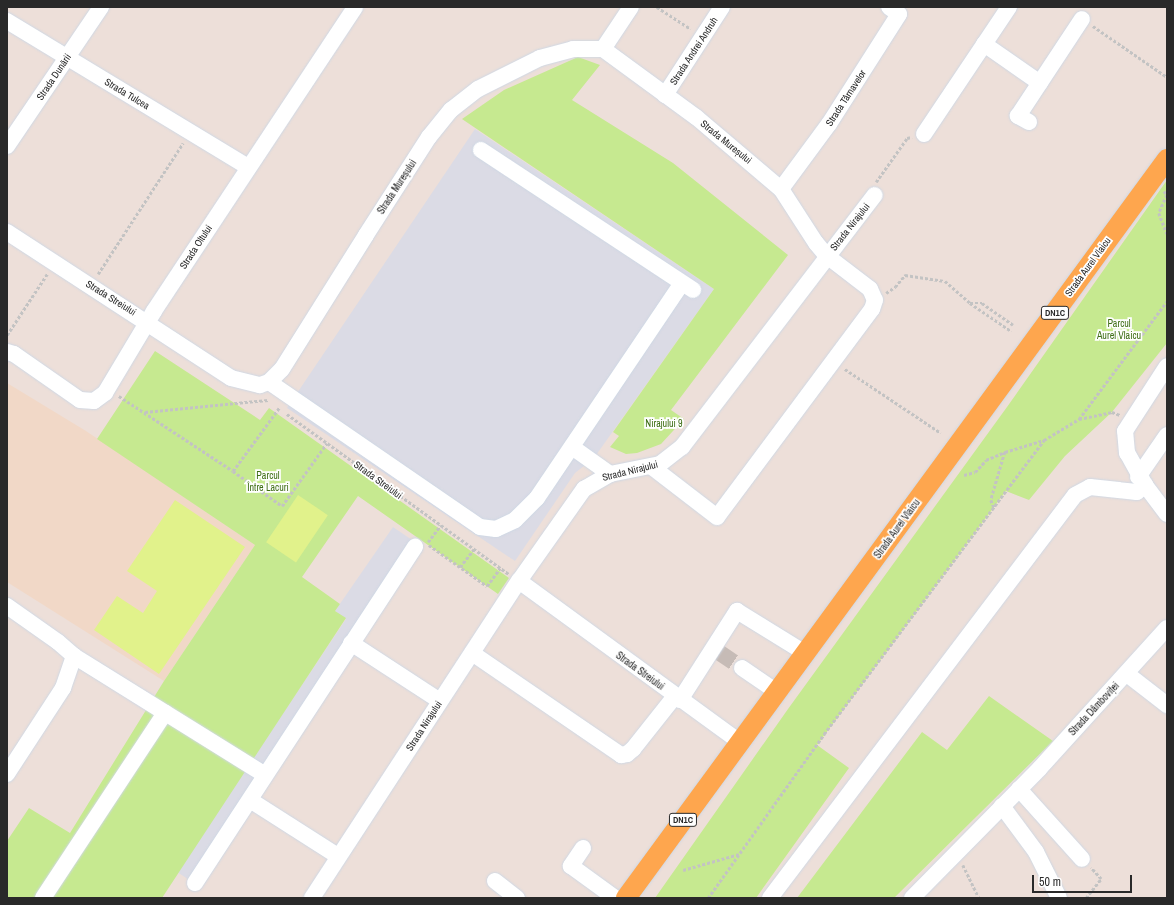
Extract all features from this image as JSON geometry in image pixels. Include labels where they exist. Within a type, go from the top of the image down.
[{"type":"main road","name":"Strada Aurel Vlaicu","points":[[626,898],[1167,159]]},
{"type":"street","name":"Strada Dunării","points":[[7,146],[68,58],[101,7]]},
{"type":"street","name":"Strada Oltului","points":[[7,352],[14,354],[80,400],[94,401],[105,393],[147,322],[355,7]]},
{"type":"street","points":[[602,49],[631,7]]},
{"type":"street","name":"Strada Andrei Andruh","points":[[665,95],[722,7]]},
{"type":"street","name":"Strada Târnavelor","points":[[781,189],[829,124],[899,14],[889,7]]},
{"type":"street","points":[[924,134],[1008,7]]},
{"type":"street","points":[[1029,122],[1018,116],[1082,19]]},
{"type":"street","name":"Strada Tulcea","points":[[7,21],[248,167]]},
{"type":"street","points":[[984,44],[1040,83]]},
{"type":"street","name":"Strada Mureșului","points":[[269,382],[282,369],[429,137],[451,110],[478,88],[540,58],[573,49],[602,49],[730,144],[781,189],[827,256],[870,289],[875,300]]},
{"type":"street","points":[[243,382],[260,385],[269,382],[480,527],[496,529],[515,520],[537,498],[572,447],[688,287],[482,150]]},
{"type":"street","name":"Strada Nirajului","points":[[312,898],[519,581],[584,489],[610,474],[652,467],[671,458],[682,448],[875,195]]},
{"type":"street","name":"Strada Streiului","points":[[7,232],[147,322],[208,364],[243,382]]},
{"type":"street","points":[[652,467],[717,517],[872,309],[875,300]]},
{"type":"street","points":[[1167,366],[1125,431],[1126,453],[1141,481],[1167,514]]},
{"type":"street","points":[[770,898],[1074,495],[1090,487],[1137,492],[1141,481],[1167,435]]},
{"type":"street","points":[[572,447],[610,474]]},
{"type":"street","points":[[195,883],[415,547]]},
{"type":"street","name":"Strada Streiului","points":[[519,581],[740,742]]},
{"type":"street","points":[[7,606],[58,642],[74,656],[265,775]]},
{"type":"street","points":[[472,653],[621,755],[627,754],[632,749],[678,698],[716,650],[737,611],[805,653]]},
{"type":"street","name":"Strada Dâmboviței","points":[[912,898],[1019,789],[1127,674],[1167,628]]},
{"type":"street","points":[[351,643],[440,702]]},
{"type":"street","points":[[7,774],[63,688],[74,656]]},
{"type":"street","points":[[742,668],[777,692]]},
{"type":"street","points":[[1127,674],[1167,705]]},
{"type":"street","points":[[43,898],[165,713]]},
{"type":"street","points":[[1019,789],[1082,859]]},
{"type":"street","points":[[250,800],[338,856]]},
{"type":"street","points":[[1002,806],[1039,856],[1058,898]]},
{"type":"street","points":[[584,848],[571,866],[615,898]]},
{"type":"street","points":[[495,881],[517,898]]},
{"type":"path","points":[[657,7],[686,27]]},
{"type":"path","points":[[1082,19],[1167,77]]},
{"type":"path","points":[[90,286],[191,132]]},
{"type":"path","name":"Strada Nirajului","points":[[875,195],[876,181],[907,138],[924,134]]},
{"type":"path","points":[[1164,190],[1167,195],[1159,213],[1167,234]]},
{"type":"path","points":[[7,335],[55,263]]},
{"type":"path","points":[[875,300],[895,287],[905,275],[945,281],[970,303],[1010,330]]},
{"type":"path","points":[[1080,419],[1167,301]]},
{"type":"path","points":[[970,303],[982,303],[1013,325]]},
{"type":"path","points":[[833,361],[941,433]]},
{"type":"path","name":"Strada Streiului","points":[[243,382],[519,581]]},
{"type":"path","points":[[122,389],[118,395],[233,471],[282,506],[327,443]]},
{"type":"path","points":[[248,397],[268,400]]},
{"type":"path","points":[[144,412],[268,400]]},
{"type":"path","points":[[233,471],[279,408]]},
{"type":"path","points":[[964,475],[975,472],[986,460],[1005,452],[1044,440],[1080,419],[1112,412],[1134,416]]},
{"type":"path","points":[[708,898],[824,734],[1044,440]]},
{"type":"path","points":[[994,507],[991,500],[1005,452]]},
{"type":"path","points":[[442,525],[427,543],[487,586],[500,568]]},
{"type":"path","points":[[460,567],[474,549]]},
{"type":"path","points":[[956,852],[979,898]]},
{"type":"path","points":[[683,870],[739,854]]},
{"type":"path","points":[[1082,859],[1101,879],[1086,898]]},
{"type":"shaded area","points":[[475,129],[714,289],[594,458],[575,473],[515,561],[287,408]]},
{"type":"shaded area","points":[[7,383],[86,431],[255,545],[164,681],[7,582]]},
{"type":"shaded area","points":[[393,527],[415,542],[191,881],[177,872],[346,619],[335,611]]},
{"type":"green space","name":"Nirajului 9","points":[[578,57],[600,65],[572,100],[673,163],[788,255],[671,410],[684,419],[661,444],[637,453],[626,454],[610,447],[619,436],[613,432],[714,289],[462,119],[504,90]]},
{"type":"green space","name":"Parcul Aurel Vlaicu","points":[[1167,180],[1167,343],[1112,412],[1065,456],[1029,500],[1006,491],[817,745],[849,768],[756,898],[655,898],[788,709],[1007,407]]},
{"type":"green space","name":"Parcul Între Lacuri","points":[[155,351],[260,420],[269,408],[509,578],[498,594],[358,496],[302,577],[340,604],[335,611],[346,618],[162,898],[7,898],[7,841],[29,808],[70,833],[164,681],[255,545],[97,439]]},
{"type":"green space","points":[[298,495],[328,515],[296,562],[266,542]]},
{"type":"green space","points":[[175,500],[245,547],[159,674],[94,630],[117,596],[143,613],[157,591],[127,571]]},
{"type":"green space","points":[[989,696],[1053,741],[894,898],[797,898],[922,732],[947,750]]},
{"type":"tunnel","points":[[720,653],[742,668]]}]
